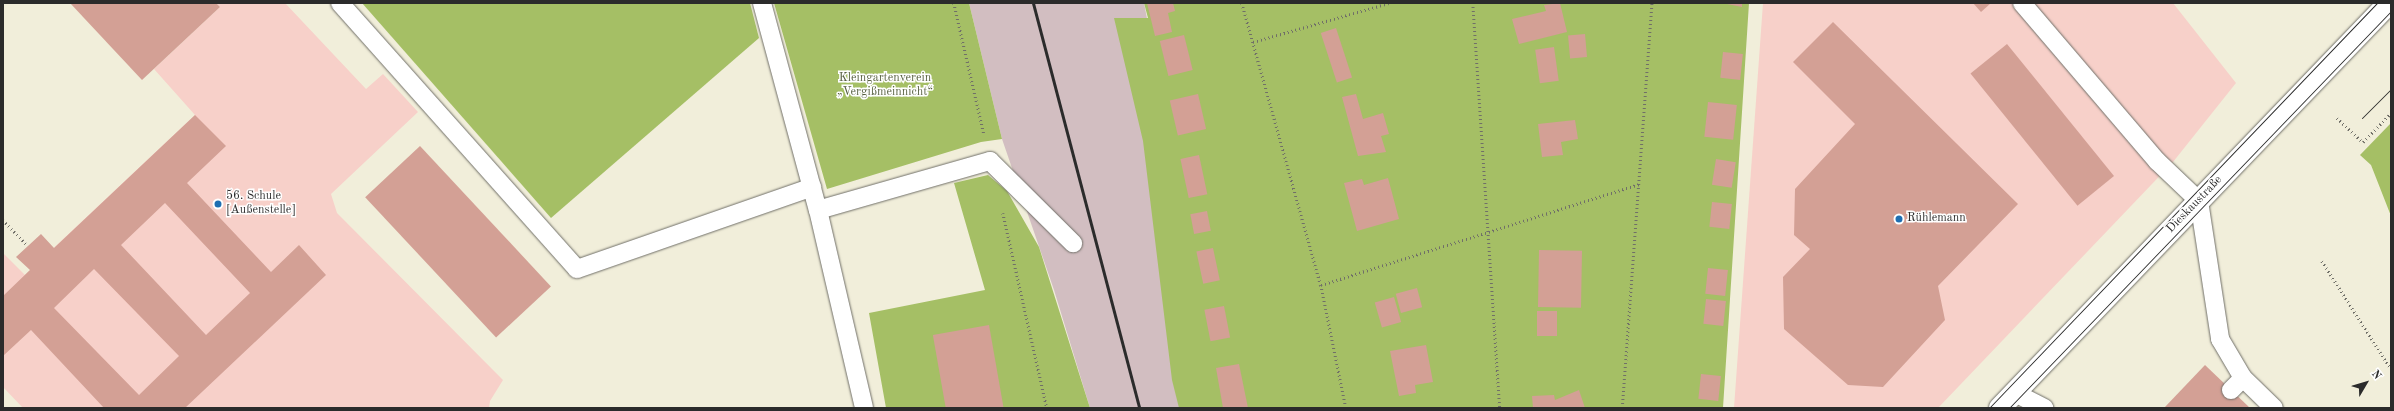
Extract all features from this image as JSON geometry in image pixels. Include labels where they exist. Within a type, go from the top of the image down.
[{"type":"main road","name":"Dieskaustraße","points":[[2007,400],[2389,3]]},
{"type":"lane","points":[[340,3],[577,269],[812,187]]},
{"type":"lane","points":[[762,3],[818,210],[864,408]]},
{"type":"lane","points":[[2022,3],[2156,161],[2199,201],[2220,339],[2237,384],[2274,408]]},
{"type":"lane","points":[[818,210],[990,161],[1073,243]]},
{"type":"lane","points":[[2007,400],[2044,408]]},
{"type":"path","points":[[954,3],[990,161]]},
{"type":"path","points":[[1242,3],[1321,285],[1346,408]]},
{"type":"path","points":[[1253,42],[1389,3]]},
{"type":"path","points":[[1473,3],[1487,233],[1500,408]]},
{"type":"path","points":[[1622,408],[1652,3]]},
{"type":"path","points":[[2337,118],[2363,142],[2391,113]]},
{"type":"path","points":[[1321,285],[1639,184]]},
{"type":"path","points":[[1002,211],[1047,408]]},
{"type":"path","points":[[3,220],[28,246]]},
{"type":"path","points":[[2322,261],[2391,369]]},
{"type":"shaded area","name":"56. Schule [Außenstelle]","points":[[216,3],[285,3],[366,89],[383,74],[418,112],[331,194],[337,213],[503,380],[490,401],[489,408],[23,408],[3,387],[3,253],[25,275],[195,115],[154,69],[220,7]]},
{"type":"shaded area","points":[[969,3],[1144,3],[1223,408],[1090,408],[1054,290],[1002,139]]},
{"type":"shaded area","points":[[1763,3],[2173,3],[2236,83],[2173,162],[1938,408],[1734,408]]},
{"type":"green space","points":[[362,3],[750,3],[759,38],[551,218]]},
{"type":"green space","name":"Kleingartenverein „Vergißmeinnicht“","points":[[774,3],[969,3],[1002,139],[981,142],[827,189]]},
{"type":"green space","points":[[1144,3],[1749,3],[1723,408],[1179,408],[1172,380],[1143,141],[1114,18],[1148,18]]},
{"type":"green space","points":[[2391,123],[2391,216],[2371,165],[2360,155]]},
{"type":"green space","points":[[988,175],[1007,191],[1039,247],[1090,408],[886,408],[869,313],[985,290],[954,183]]},
{"type":"building","points":[[70,3],[216,3],[220,7],[142,80]]},
{"type":"building","points":[[1147,3],[1173,3],[1175,11],[1168,13],[1172,32],[1155,36]]},
{"type":"building","points":[[1560,3],[1567,32],[1519,44],[1512,19],[1546,11],[1544,5]]},
{"type":"building","points":[[1722,3],[1742,3],[1742,7]]},
{"type":"building","points":[[1973,3],[1991,3],[1981,12]]},
{"type":"building","name":"Rühlemann","points":[[1833,22],[2018,204],[1938,286],[1945,320],[1883,387],[1848,385],[1784,329],[1783,277],[1810,249],[1794,235],[1795,189],[1855,124],[1793,62]]},
{"type":"building","points":[[1336,28],[1352,77],[1337,82],[1321,33]]},
{"type":"building","points":[[1585,34],[1587,57],[1570,58],[1568,35]]},
{"type":"building","points":[[1184,35],[1193,70],[1168,76],[1160,41]]},
{"type":"building","points":[[2007,44],[2114,176],[2077,206],[1970,74]]},
{"type":"building","points":[[1554,47],[1559,81],[1540,83],[1535,50]]},
{"type":"building","points":[[1723,52],[1743,54],[1740,80],[1720,78]]},
{"type":"building","points":[[1198,94],[1206,129],[1178,136],[1170,101]]},
{"type":"building","points":[[1356,94],[1363,119],[1383,113],[1389,134],[1381,136],[1386,152],[1358,156],[1342,97]]},
{"type":"building","points":[[1708,102],[1737,105],[1733,140],[1704,137]]},
{"type":"building","points":[[195,115],[226,146],[187,183],[271,272],[299,245],[326,275],[185,408],[104,408],[31,330],[3,356],[3,296],[30,270],[16,257],[41,234],[54,248]],"holes":[[[165,203],[250,293],[206,335],[121,245]],[[94,269],[179,356],[139,395],[54,308]]]},
{"type":"building","points":[[1575,120],[1578,139],[1561,142],[1563,155],[1542,157],[1538,124]]},
{"type":"building","points":[[420,146],[551,286],[496,338],[365,197]]},
{"type":"building","points":[[1199,155],[1207,194],[1189,198],[1180,159]]},
{"type":"building","points":[[1716,159],[1736,162],[1732,188],[1712,185]]},
{"type":"building","points":[[1388,178],[1399,219],[1357,231],[1344,183],[1362,179],[1364,185]]},
{"type":"building","points":[[1712,202],[1732,204],[1729,229],[1709,227]]},
{"type":"building","points":[[1207,211],[1211,231],[1194,234],[1190,214]]},
{"type":"building","points":[[1213,248],[1220,280],[1203,284],[1196,252]]},
{"type":"building","points":[[1539,250],[1582,251],[1581,308],[1538,307]]},
{"type":"building","points":[[1708,268],[1728,270],[1725,296],[1705,294]]},
{"type":"building","points":[[1417,288],[1422,307],[1401,313],[1396,294]]},
{"type":"building","points":[[1394,297],[1401,322],[1382,328],[1375,303]]},
{"type":"building","points":[[1706,299],[1726,301],[1723,326],[1703,324]]},
{"type":"building","points":[[1224,306],[1230,337],[1210,341],[1204,310]]},
{"type":"building","points":[[1537,311],[1557,311],[1557,336],[1537,336]]},
{"type":"building","points":[[989,325],[1004,408],[946,408],[933,335]]},
{"type":"building","points":[[1426,345],[1433,382],[1415,385],[1416,393],[1399,396],[1390,351]]},
{"type":"building","points":[[1239,364],[1248,408],[1223,408],[1216,368]]},
{"type":"building","points":[[2205,365],[2250,408],[2164,408]]},
{"type":"building","points":[[1701,374],[1721,376],[1718,401],[1698,399]]},
{"type":"building","points":[[1579,390],[1585,408],[1533,408],[1532,396],[1554,395],[1555,400]]},
{"type":"tram line","points":[[1989,408],[2377,3]]},
{"type":"tram line","points":[[2009,408],[2391,11]]},
{"type":"tram line","points":[[2362,118],[2391,89]]},
{"type":"railway","points":[[1033,3],[1139,408]]},
{"type":"place","name":"56. Schule [Außenstelle]","points":[[218,204]]},
{"type":"place","name":"Rühlemann","points":[[1899,219]]}]
